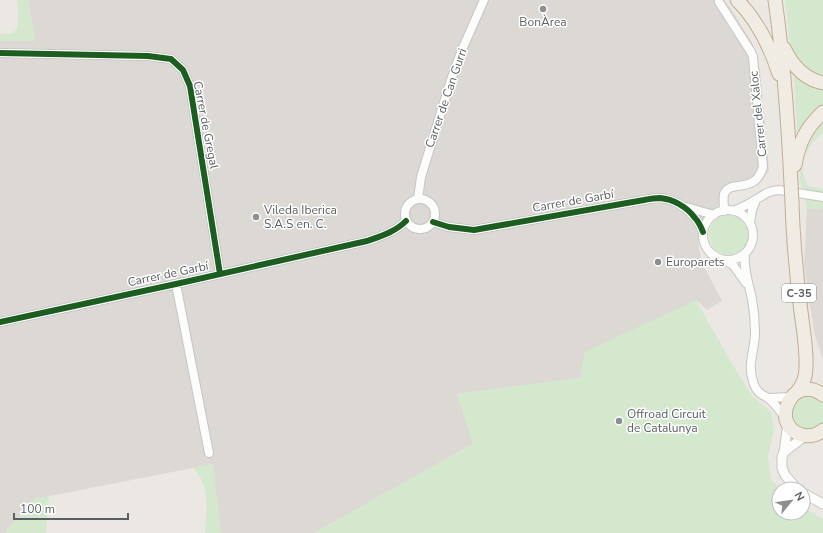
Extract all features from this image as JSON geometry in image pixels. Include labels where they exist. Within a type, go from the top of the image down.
[{"type":"highway","points":[[737,0],[760,28],[766,40],[776,65],[786,102]]},
{"type":"highway","name":"C-35","points":[[775,0],[781,41],[786,102],[795,254],[806,347],[806,374],[802,386],[786,406],[786,420]]},
{"type":"highway","points":[[781,41],[791,62],[803,74],[823,83]]},
{"type":"highway","points":[[791,183],[798,149],[802,139],[815,120],[823,112]]},
{"type":"highway","name":"C-35","points":[[806,347],[814,378],[823,395]]},
{"type":"highway","name":"C-35","points":[[794,395],[802,391],[811,390],[823,395]]},
{"type":"highway","points":[[786,420],[796,433],[807,436],[823,444]]},
{"type":"highway","points":[[807,436],[817,434],[823,430]]},
{"type":"street","name":"Carrer de Can Gurri","points":[[418,199],[421,177],[450,80],[484,0]]},
{"type":"street","name":"Carrer del Xaloc","points":[[719,2],[753,56],[763,167],[761,174],[750,184],[731,187],[726,191],[724,196],[724,211]]},
{"type":"street","name":"Carrer de Gregal","points":[[0,52],[148,56],[171,59],[183,70],[190,86],[220,274]]},
{"type":"street","points":[[734,211],[772,191],[779,190],[823,197]]},
{"type":"street","name":"Carrer de Garbí","points":[[433,222],[450,227],[474,230],[654,198],[669,200],[682,206],[714,215]]},
{"type":"street","points":[[418,199],[426,200],[433,206],[435,211],[433,222],[430,226],[419,230],[410,226],[406,221],[404,213],[407,206],[413,200],[418,199]]},
{"type":"street","points":[[726,261],[739,258],[749,250],[753,240],[750,223],[752,210],[756,200]]},
{"type":"street","name":"Carrer de Garbí","points":[[682,206],[696,218],[703,232]]},
{"type":"street","points":[[748,287],[733,265],[710,253],[704,243],[703,232],[707,222],[714,215],[724,211],[734,211],[743,215],[750,223]]},
{"type":"street","name":"Carrer de Garbí","points":[[0,322],[367,241],[389,233],[400,227],[406,221]]},
{"type":"street","points":[[745,254],[744,262],[748,287],[752,299],[755,334],[751,358],[751,375],[757,390],[768,398],[786,420],[784,452],[781,462],[785,475],[790,481]]},
{"type":"street","points":[[176,284],[209,453]]},
{"type":"street","points":[[768,398],[794,395]]},
{"type":"street","points":[[784,452],[807,436]]},
{"type":"street","points":[[811,497],[823,504]]},
{"type":"shaded area","points":[[28,0],[724,0],[753,44],[760,70],[769,170],[763,180],[753,187],[731,191],[728,195],[727,202],[719,204],[704,219],[698,230],[702,263],[722,301],[707,310],[696,300],[580,378],[458,394],[473,444],[314,533],[222,533],[220,529],[213,464],[35,499],[4,533],[0,533],[0,41],[35,41]]},
{"type":"shaded area","points":[[823,206],[823,360],[814,332],[804,264],[807,208],[821,209]]},
{"type":"green space","points":[[17,0],[28,0],[35,41],[0,41],[0,34],[10,34],[16,30],[18,22]]},
{"type":"green space","points":[[785,0],[823,0],[823,133],[812,143],[801,161],[803,173],[808,186],[823,189],[823,206],[821,209],[807,208],[800,180],[794,80]]},
{"type":"green space","points":[[729,215],[743,221],[749,235],[743,249],[729,255],[715,249],[709,235],[715,221]]},
{"type":"green space","name":"Offroad Circuit de Catalunya","points":[[696,300],[752,396],[771,412],[774,431],[768,456],[771,479],[773,481],[771,481],[771,521],[811,521],[811,512],[823,519],[823,533],[314,533],[473,444],[457,394],[580,378],[585,352]]},
{"type":"green space","points":[[810,395],[823,403],[823,423],[819,427],[808,432],[792,423],[790,406],[798,397]]},
{"type":"green space","points":[[213,464],[220,529],[222,533],[205,533],[205,490],[203,482],[193,468]]},
{"type":"green space","points":[[49,496],[46,533],[4,533],[35,499]]},
{"type":"cycle path","points":[[0,53],[148,56],[171,59],[183,70],[190,86],[220,274]]},
{"type":"cycle path","points":[[433,222],[449,227],[474,230],[660,198],[675,202],[688,210],[698,221],[703,232]]},
{"type":"cycle path","points":[[0,322],[367,241],[393,231],[406,221]]},
{"type":"place","name":"BonÀrea","points":[[543,9]]},
{"type":"place","name":"Vileda Iberica S.A.S en. C.","points":[[256,217]]},
{"type":"place","name":"Europarets","points":[[658,262]]},
{"type":"place","name":"Offroad Circuit de Catalunya","points":[[619,421]]}]
